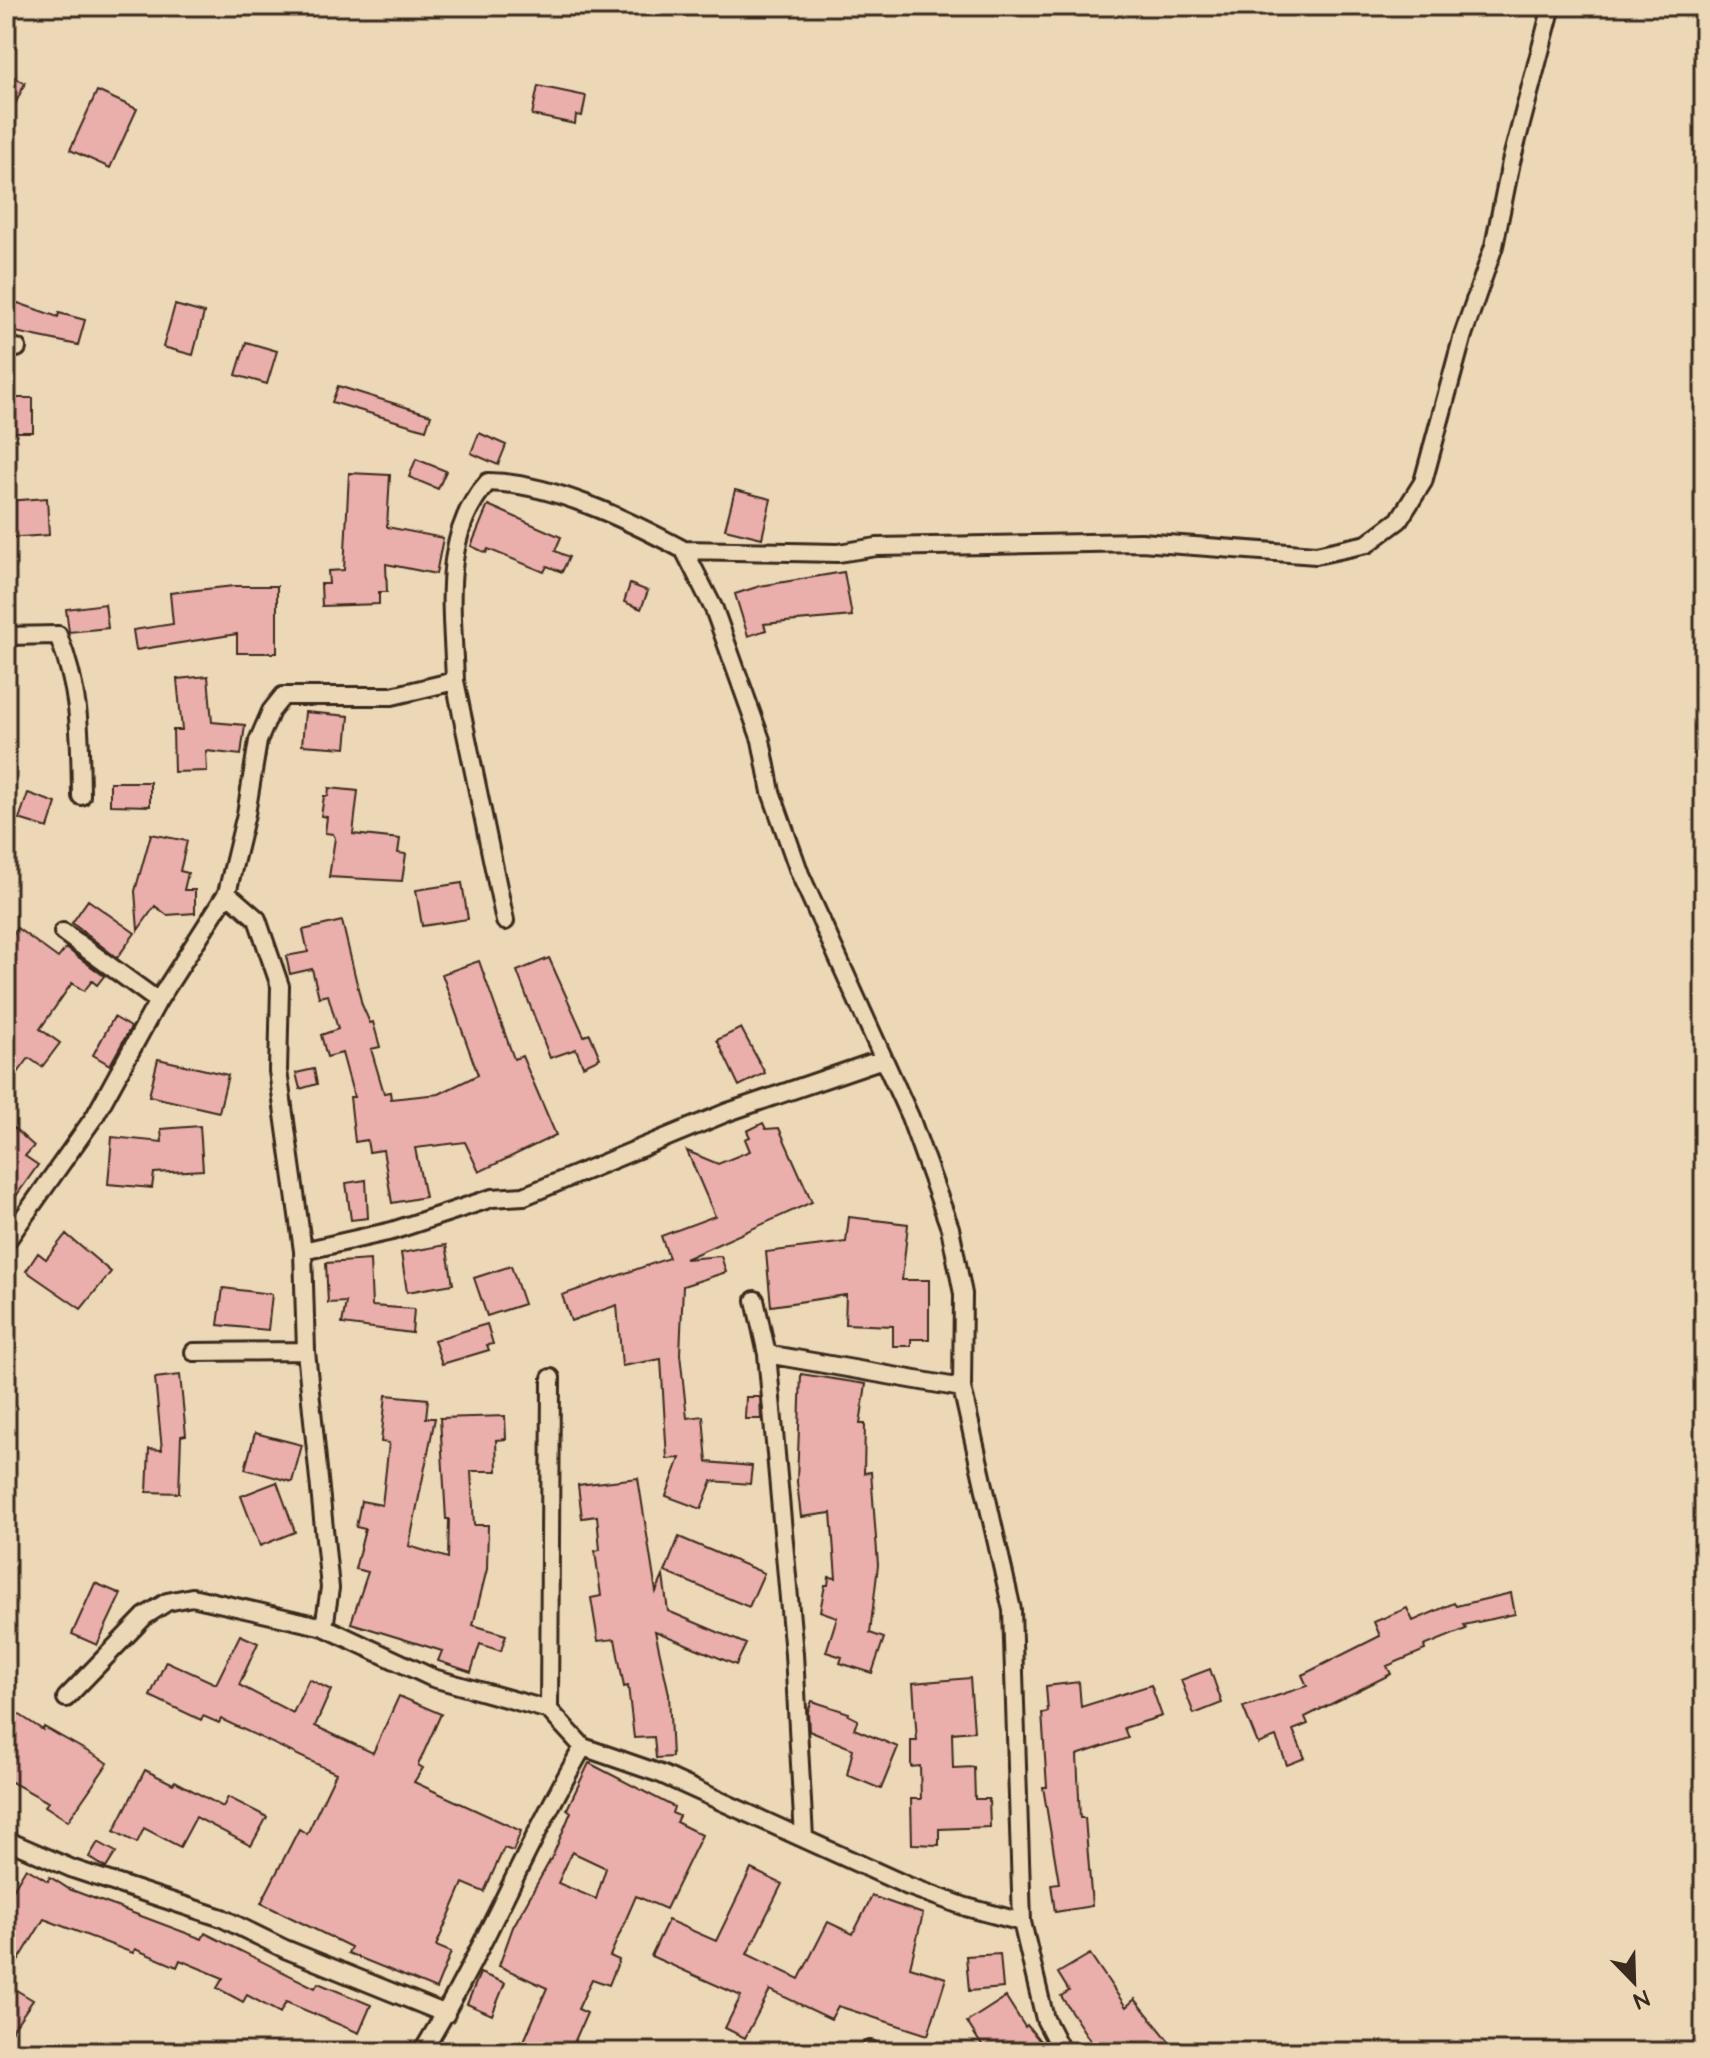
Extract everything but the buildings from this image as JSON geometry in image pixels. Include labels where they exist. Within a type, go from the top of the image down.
[{"type":"street","points":[[505,921],[455,681],[453,557],[462,520],[474,497],[488,482],[511,482],[597,509],[637,525],[684,550],[838,553],[877,547],[1141,542],[1316,555],[1367,544],[1399,520],[1423,482],[1463,335],[1494,246],[1511,162],[1552,6]]},
{"type":"street","points":[[684,550],[714,609],[756,726],[771,792],[800,874],[910,1117],[950,1228],[963,1294],[962,1388],[1012,1610],[1022,1922],[1045,2019],[1062,2052]]},
{"type":"street","points":[[6,636],[58,635],[74,675],[80,732],[81,796]]},
{"type":"street","points":[[6,1242],[95,1116],[158,1001],[227,893],[246,814],[258,741],[271,711],[283,696],[392,696],[455,681]]},
{"type":"street","points":[[227,893],[257,919],[280,986],[278,1071],[303,1251],[306,1351],[330,1588],[324,1627]]},
{"type":"street","points":[[63,932],[158,1001]]},
{"type":"street","points":[[303,1251],[392,1231],[492,1198],[524,1196],[728,1112],[883,1059]]},
{"type":"street","points":[[755,1300],[767,1354],[794,1654],[804,1838]]},
{"type":"street","points":[[194,1352],[306,1351]]},
{"type":"street","points":[[767,1354],[962,1388]]},
{"type":"street","points":[[549,1710],[551,1378]]},
{"type":"street","points":[[66,1698],[145,1616],[167,1602],[192,1597],[324,1627],[433,1678],[549,1710],[583,1747],[661,1774],[908,1886],[966,1907],[1022,1922]]},
{"type":"street","points":[[422,2052],[446,2014],[556,1792],[583,1747]]},
{"type":"street","points":[[6,1840],[85,1874],[222,1918],[285,1949],[446,2014]]}]
